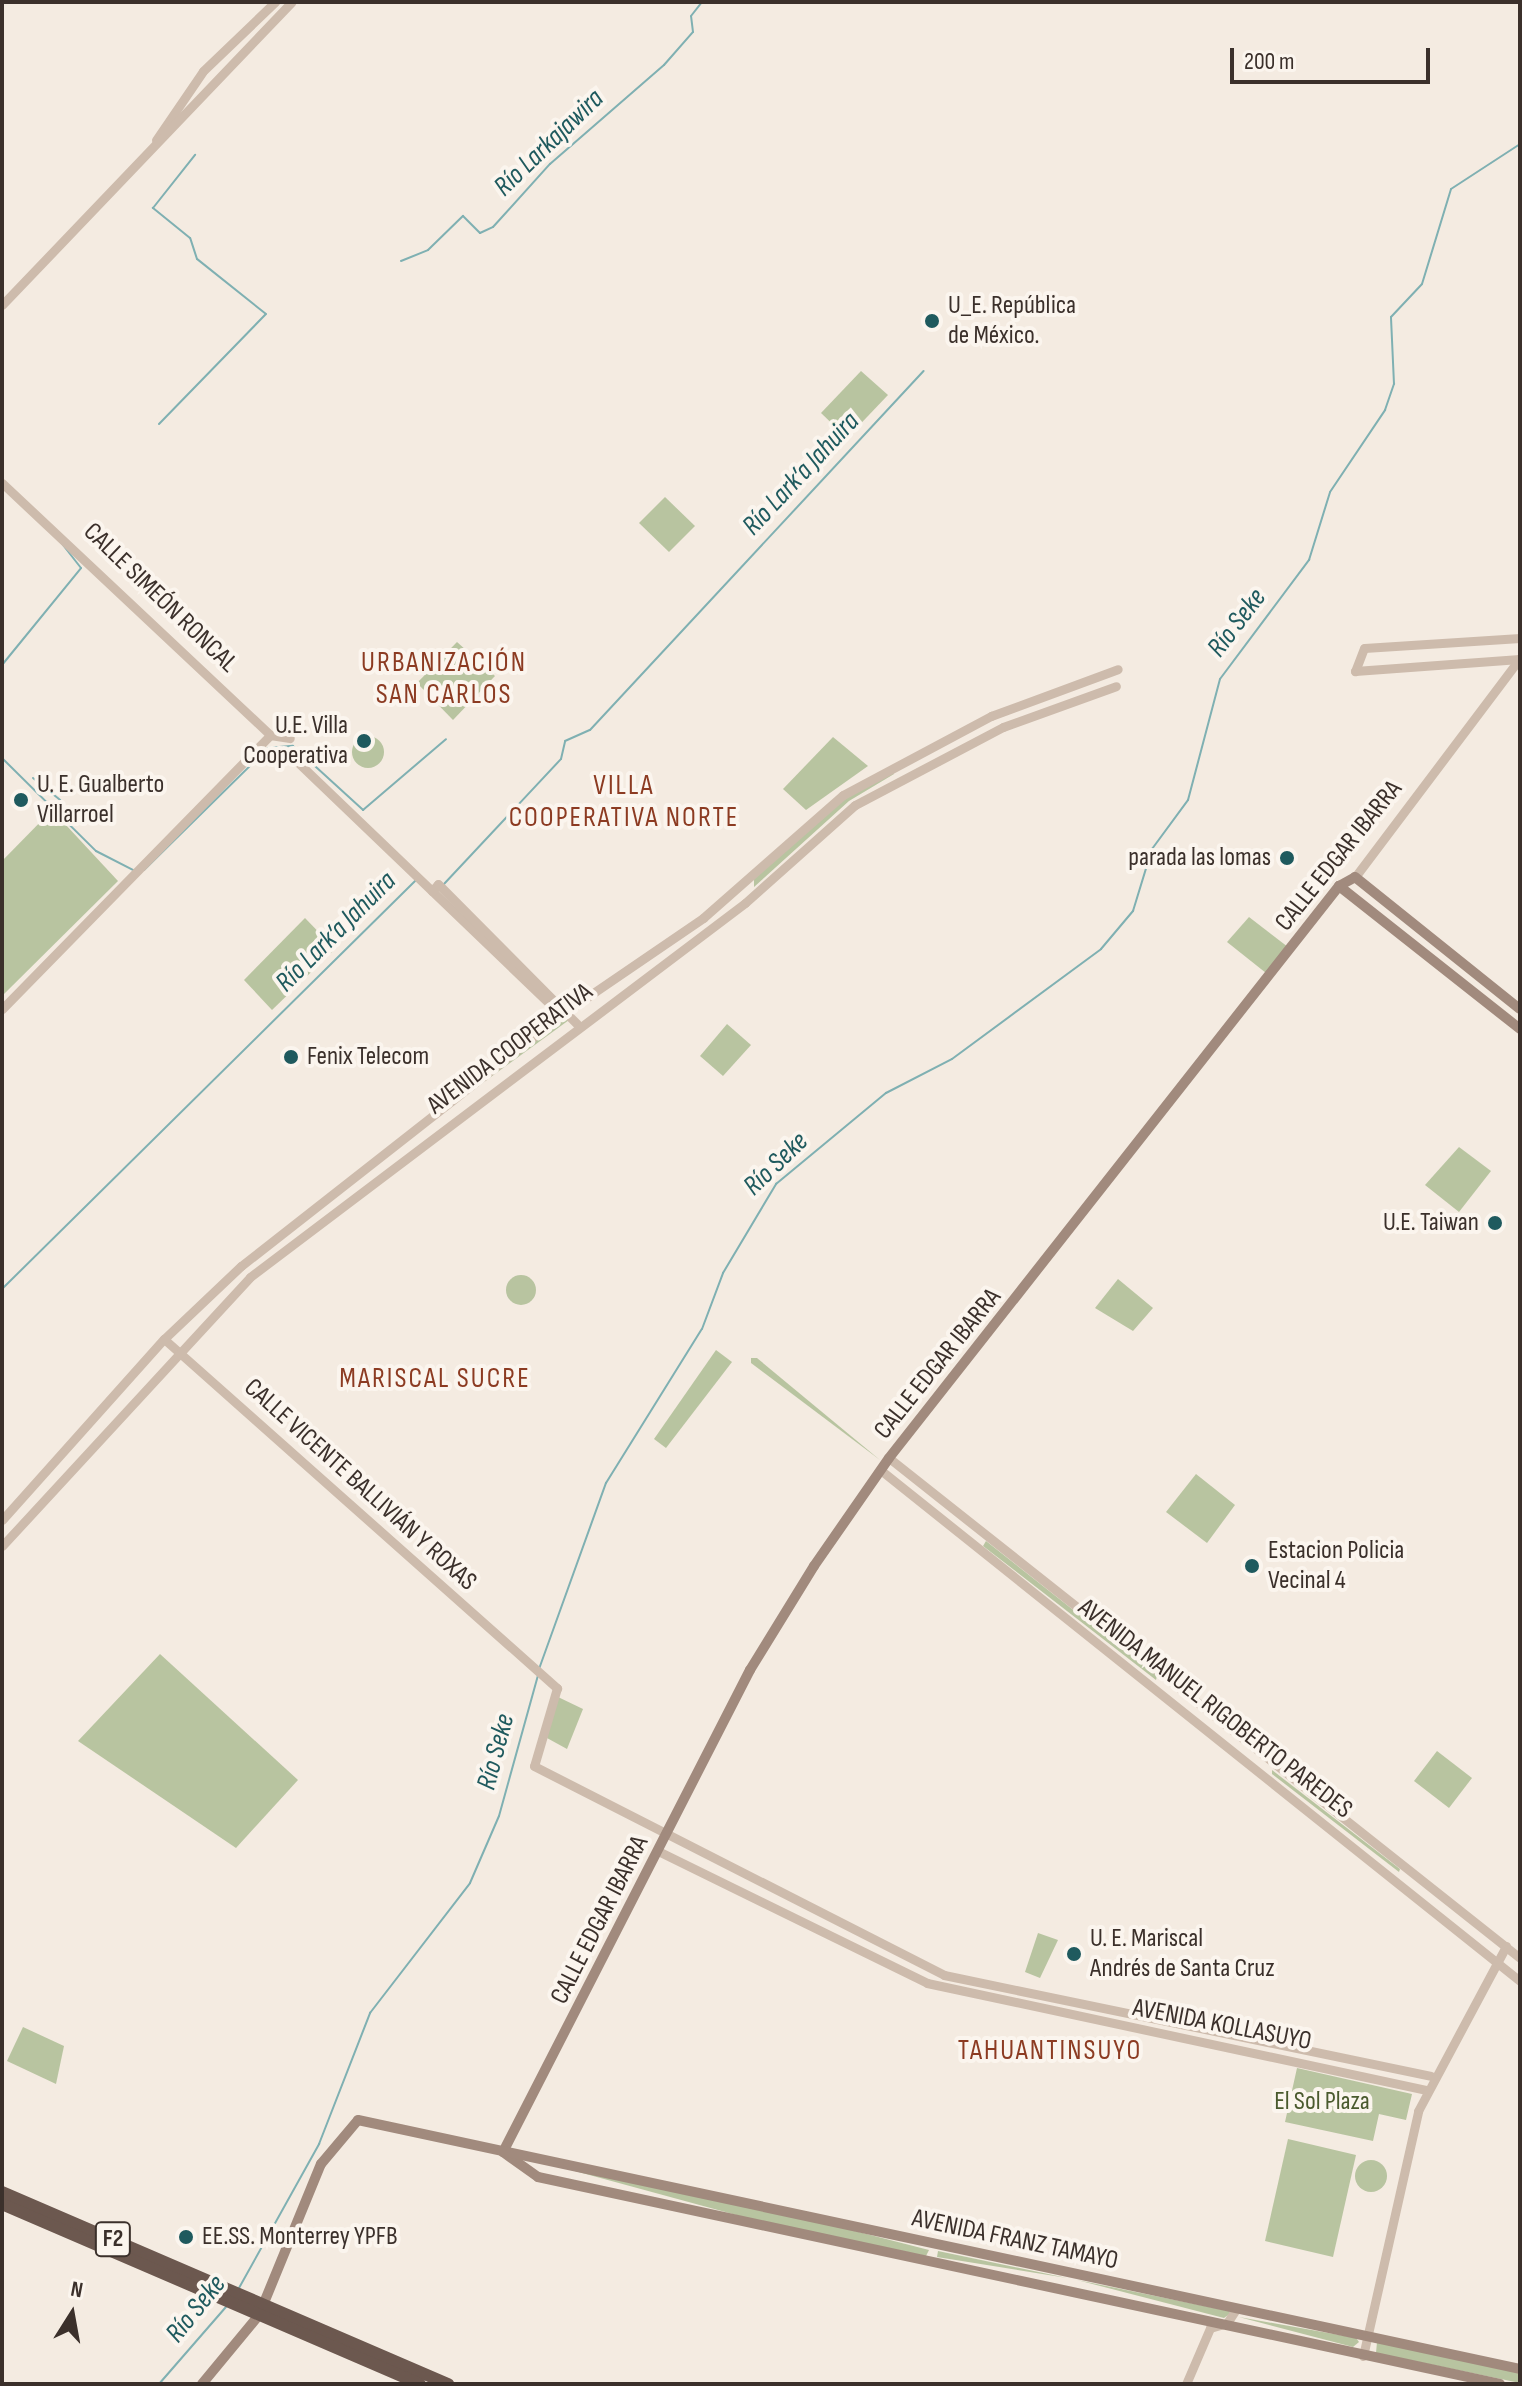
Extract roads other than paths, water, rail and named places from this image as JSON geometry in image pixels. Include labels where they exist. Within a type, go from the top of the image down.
[{"type":"highway","name":"F2","points":[[2,2192],[222,2293]]},
{"type":"highway","name":"F2","points":[[2,2204],[448,2384]]},
{"type":"highway","name":"F2","points":[[262,2309],[420,2384]]},
{"type":"main road","name":"CALLE EDGAR IBARRA","points":[[503,2152],[782,1616],[883,1472],[889,1458],[1339,886],[1355,877]]},
{"type":"main road","points":[[1355,877],[1520,1009]]},
{"type":"main road","points":[[1339,886],[1520,1029]]},
{"type":"main road","name":"AVENIDA FRANZ TAMAYO","points":[[262,2309],[321,2164],[358,2120],[1520,2369]]},
{"type":"main road","name":"AVENIDA FRANZ TAMAYO","points":[[503,2152],[538,2177],[1500,2384]]},
{"type":"main road","points":[[202,2384],[262,2309]]},
{"type":"street","points":[[155,143],[161,123],[203,71],[275,2]]},
{"type":"street","points":[[2,305],[292,2]]},
{"type":"street","name":"CALLE SIMEÓN RONCAL","points":[[2,483],[270,735]]},
{"type":"street","points":[[1520,638],[1364,648],[1355,671],[1520,659]]},
{"type":"street","name":"CALLE EDGAR IBARRA","points":[[1355,877],[1520,659]]},
{"type":"street","name":"AVENIDA COOPERATIVA","points":[[2,1520],[164,1339],[279,1234],[563,1014],[703,918],[843,795],[991,716],[1118,669]]},
{"type":"street","name":"AVENIDA COOPERATIVA","points":[[2,1546],[176,1350],[250,1277],[577,1024],[745,903],[855,805],[1003,727],[1116,686]]},
{"type":"street","points":[[2,1009],[270,735],[290,738]]},
{"type":"street","points":[[286,751],[577,1024]]},
{"type":"street","name":"CALLE VICENTE BALLIVIÁN Y ROXAS","points":[[164,1339],[544,1679]]},
{"type":"street","name":"AVENIDA MANUEL RIGOBERTO PAREDES","points":[[889,1458],[1520,1958]]},
{"type":"street","name":"AVENIDA MANUEL RIGOBERTO PAREDES","points":[[883,1472],[1520,1981]]},
{"type":"street","name":"AVENIDA KOLLASUYO","points":[[544,1679],[557,1688],[534,1766],[944,1975],[1431,2076]]},
{"type":"street","points":[[1160,1691],[1169,1679]]},
{"type":"street","name":"AVENIDA KOLLASUYO","points":[[658,1851],[927,1983],[1426,2090]]},
{"type":"street","points":[[1363,2356],[1426,2090],[1431,2076],[1501,1967],[1506,1946]]},
{"type":"street","points":[[1186,2384],[1208,2333],[1236,2309]]},
{"type":"waterway","name":"Río Larkajawira","points":[[401,261],[428,250],[463,216],[480,233],[493,227],[550,164],[664,65],[693,32],[691,16],[702,2]]},
{"type":"waterway","name":"Río Seke","points":[[539,1669],[606,1483],[702,1329],[723,1273],[776,1184],[886,1093],[952,1059],[1101,949],[1133,911],[1152,849],[1188,800],[1220,679],[1309,560],[1330,492],[1385,410],[1394,384],[1391,317],[1422,284],[1451,189],[1520,144]]},
{"type":"waterway","name":"Río Lark’a Jahuira","points":[[159,424],[266,314],[197,259],[190,238],[153,208],[195,155]]},
{"type":"waterway","name":"Río Lark’a Jahuira","points":[[444,884],[561,759],[565,741],[590,730],[924,371]]},
{"type":"waterway","name":"Río Larkajawira","points":[[2,665],[81,568],[61,542]]},
{"type":"waterway","name":"Río Lark’a Jahuira","points":[[144,870],[268,748],[293,746],[363,810],[446,739]]},
{"type":"waterway","name":"Río Lark’a Jahuira","points":[[2,758],[96,851],[133,870]]},
{"type":"waterway","name":"Río Larkajawira","points":[[33,778],[60,800]]},
{"type":"waterway","name":"Río Lark’a Jahuira","points":[[2,1289],[415,881]]},
{"type":"waterway","name":"Río Seke","points":[[239,2288],[319,2144],[370,2013],[470,1883],[499,1816],[538,1675]]},
{"type":"waterway","name":"Río Seke","points":[[159,2384],[226,2307]]},
{"type":"place","name":"U_E. República de México.","points":[[932,321]]},
{"type":"place","name":"U.E. Villa Cooperativa","points":[[364,741]]},
{"type":"place","name":"U. E. Gualberto Villarroel","points":[[21,800]]},
{"type":"place","name":"parada las lomas","points":[[1287,858]]},
{"type":"place","name":"Fenix Telecom","points":[[291,1057]]},
{"type":"place","name":"U.E. Taiwan","points":[[1495,1223]]},
{"type":"place","name":"Estacion Policia Vecinal 4","points":[[1252,1566]]},
{"type":"place","name":"U. E. Mariscal Andrés de Santa Cruz","points":[[1074,1954]]},
{"type":"place","name":"EE.SS. Monterrey YPFB","points":[[186,2237]]},
{"type":"district","name":"URBANIZACIÓN SAN CARLOS","points":[[444,679]]},
{"type":"district","name":"VILLA COOPERATIVA NORTE","points":[[624,802]]},
{"type":"district","name":"MARISCAL SUCRE","points":[[435,1379]]},
{"type":"district","name":"TAHUANTINSUYO","points":[[1050,2051]]},
{"type":"park label","name":"El Sol Plaza","points":[[1322,2102]]}]
